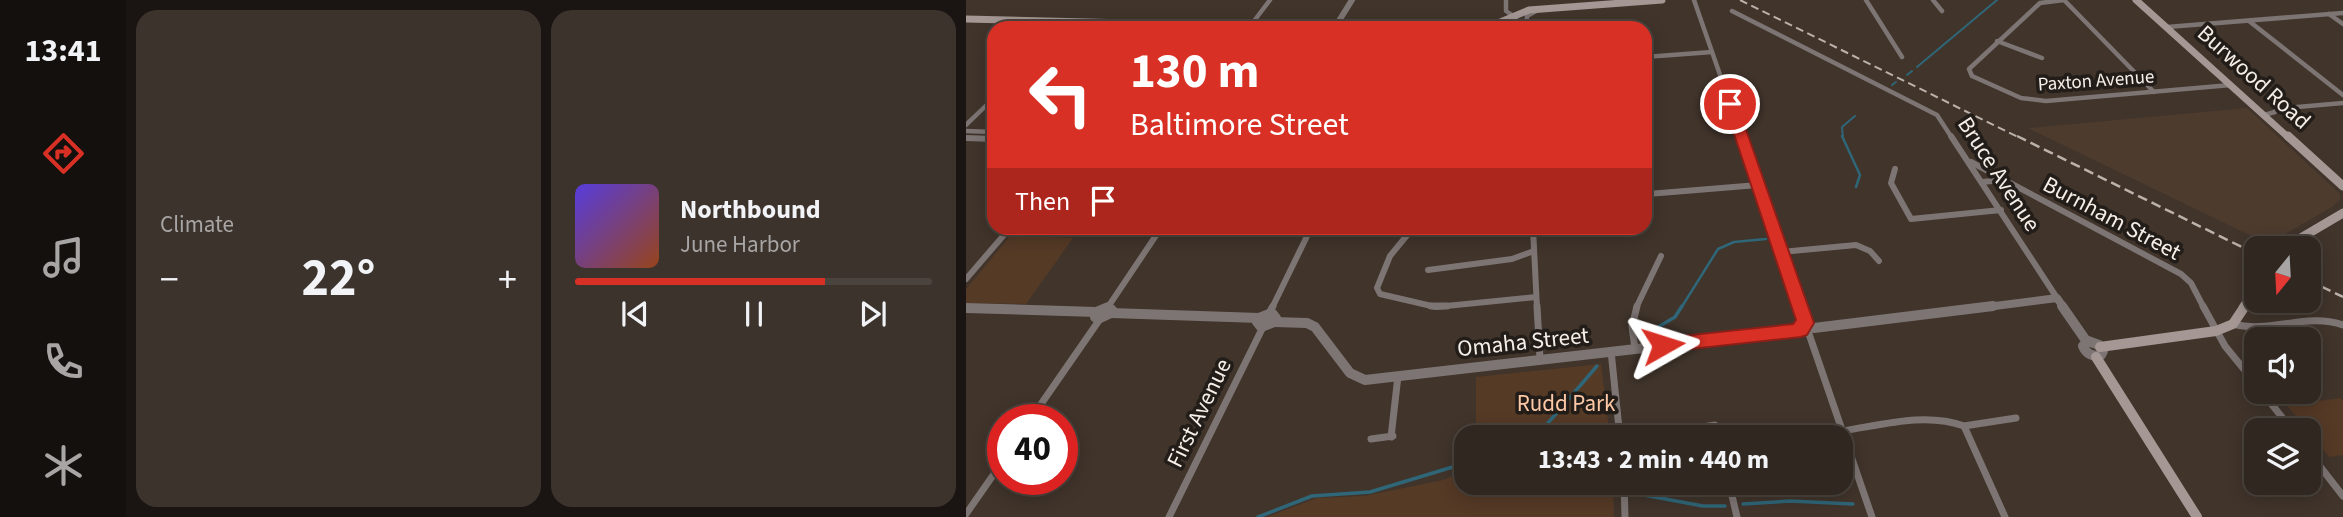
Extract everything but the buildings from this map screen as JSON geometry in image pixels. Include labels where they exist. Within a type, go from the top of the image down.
[{"type":"main road","points":[[1506,21],[1534,9],[1662,0]]},
{"type":"main road","name":"Burwood Road","points":[[2136,0],[2343,185]]},
{"type":"main road","points":[[1514,17],[1571,6]]},
{"type":"main road","points":[[966,19],[1076,21]]},
{"type":"main road","points":[[966,28],[976,19]]},
{"type":"main road","points":[[2305,236],[2343,214]]},
{"type":"main road","points":[[2197,517],[2098,352],[2216,331],[2233,324],[2244,307]]},
{"type":"street","points":[[1254,21],[1270,0]]},
{"type":"street","points":[[1340,21],[1352,0]]},
{"type":"street","points":[[1506,0],[1506,10],[1518,21]]},
{"type":"street","points":[[1694,0],[1840,425]]},
{"type":"street","points":[[1866,0],[1902,57]]},
{"type":"street","points":[[1933,0],[1942,11]]},
{"type":"street","points":[[2064,0],[2154,92]]},
{"type":"street","name":"Paxton Avenue","points":[[2064,0],[2040,3],[1968,71],[1972,76],[2021,98],[2046,101],[2231,85]]},
{"type":"street","points":[[1527,21],[1527,16],[1536,11]]},
{"type":"street","name":"Bruce Avenue","points":[[1732,11],[1937,115],[2087,342],[2083,346],[2084,350],[2098,352]]},
{"type":"street","points":[[2167,27],[2343,13]]},
{"type":"street","points":[[2329,14],[2343,24]]},
{"type":"street","points":[[2249,21],[2343,95]]},
{"type":"street","points":[[1997,41],[2042,58]]},
{"type":"street","points":[[1652,56],[1712,52]]},
{"type":"street","points":[[2264,115],[2275,112],[2276,109],[2343,103]]},
{"type":"street","points":[[966,125],[987,105]]},
{"type":"street","points":[[966,131],[987,132]]},
{"type":"street","points":[[966,138],[987,139]]},
{"type":"street","name":"Burnham Street","points":[[1968,160],[2181,274],[2191,283],[2216,331],[2244,368]]},
{"type":"street","points":[[1895,169],[1891,183],[1911,219],[2000,210]]},
{"type":"street","points":[[1982,182],[2003,180]]},
{"type":"street","points":[[1652,194],[1758,185]]},
{"type":"street","points":[[966,279],[1004,235]]},
{"type":"street","points":[[1041,404],[1098,316],[1109,310],[1157,235]]},
{"type":"street","points":[[1109,310],[1261,323],[1272,317],[1308,235]]},
{"type":"street","points":[[1407,235],[1390,256],[1377,288],[1380,295],[1436,307],[1536,297]]},
{"type":"street","points":[[1533,235],[1540,359]]},
{"type":"street","points":[[1781,252],[1856,245],[1870,251],[1879,261]]},
{"type":"street","points":[[1428,270],[1512,259],[1534,251]]},
{"type":"street","points":[[1635,348],[1633,313],[1661,256]]},
{"type":"street","name":"Omaha Street","points":[[1272,317],[1315,327],[1350,373],[1357,378],[1398,376],[2057,298]]},
{"type":"street","points":[[966,308],[1098,316]]},
{"type":"street","points":[[2233,324],[2246,329],[2323,320],[2341,324]]},
{"type":"street","name":"First Avenue","points":[[1169,517],[1261,323]]},
{"type":"street","points":[[1611,351],[1619,425]]},
{"type":"street","points":[[1371,439],[1393,436],[1398,376]]},
{"type":"street","points":[[2271,404],[2283,418]]},
{"type":"street","points":[[1853,430],[1932,420],[1954,421],[1964,426],[2017,418]]},
{"type":"street","points":[[1964,426],[2006,517]]},
{"type":"street","points":[[1853,463],[1872,517]]},
{"type":"street","points":[[2321,468],[2343,496]]},
{"type":"street","points":[[966,514],[987,484]]},
{"type":"street","points":[[1624,495],[1625,517]]},
{"type":"street","points":[[1732,495],[1737,517]]},
{"type":"shaded area","points":[[2247,108],[2340,194],[2340,200],[2282,236],[2251,236],[2028,128]]},
{"type":"green space","points":[[1011,235],[1073,238],[1026,304],[966,303],[966,289]]},
{"type":"green space","name":"Rudd Park","points":[[1601,364],[1609,425],[1476,425],[1476,377]]},
{"type":"green space","points":[[2341,398],[2343,401],[2343,455],[2329,457],[2321,447],[2321,418],[2298,418],[2287,405],[2321,404],[2321,401]]},
{"type":"green space","name":"Rudd Park","points":[[1454,475],[1454,495],[1613,495],[1614,517],[1267,517],[1317,498],[1364,496],[1443,480]]},
{"type":"waterway","points":[[1917,67],[1997,0]]},
{"type":"waterway","points":[[1907,75],[1912,71]]},
{"type":"waterway","points":[[1892,85],[1896,82]]},
{"type":"waterway","points":[[1843,138],[1842,127],[1855,116]]},
{"type":"waterway","points":[[1842,136],[1860,175],[1856,187]]},
{"type":"waterway","points":[[1681,308],[1718,249],[1734,242],[1766,239]]},
{"type":"waterway","points":[[1648,333],[1675,317],[1682,306]]},
{"type":"waterway","points":[[1546,425],[1597,366]]},
{"type":"waterway","points":[[1258,517],[1312,496],[1370,492],[1454,467]]},
{"type":"waterway","points":[[1644,495],[1703,506],[1725,506]]},
{"type":"waterway","points":[[1743,504],[1790,501],[1853,504]]},
{"type":"railway","points":[[1740,0],[2020,138]]},
{"type":"railway","points":[[2017,136],[2244,248]]},
{"type":"railway","points":[[2321,286],[2343,297]]},
{"type":"route","points":[[1663,345],[1801,330],[1801,326],[1806,323],[1730,104]]}]
